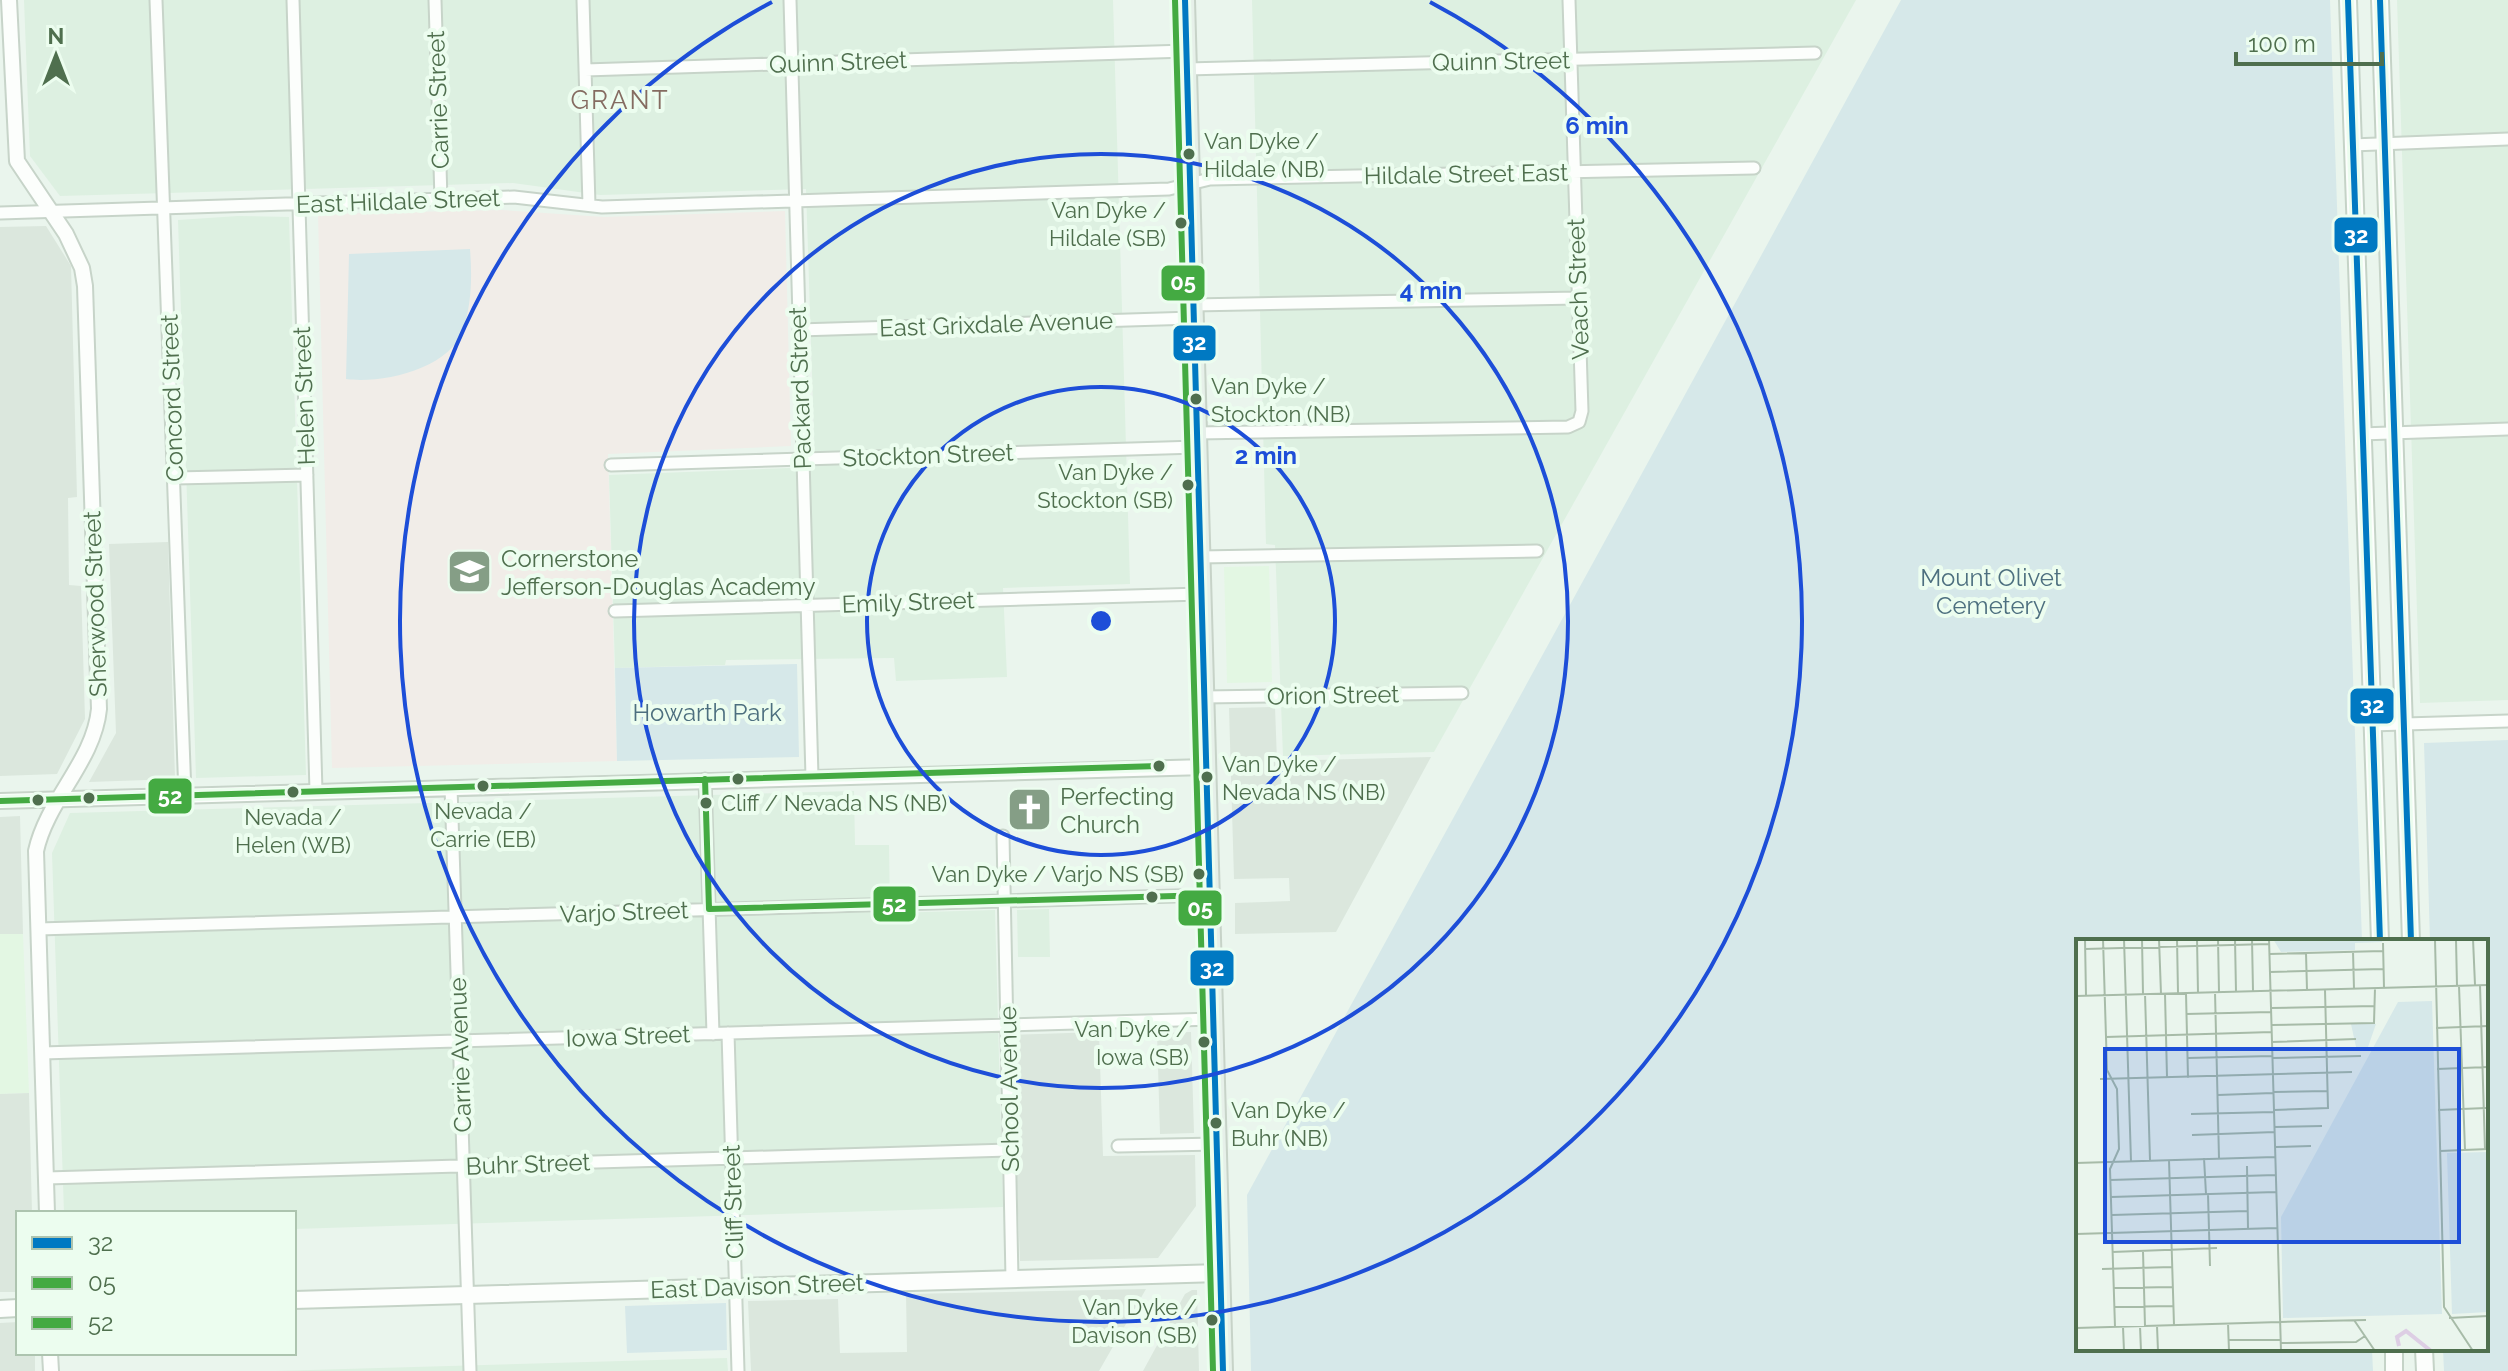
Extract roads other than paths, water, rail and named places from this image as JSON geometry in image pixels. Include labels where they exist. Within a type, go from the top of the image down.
[{"type":"main road","points":[[1185,0],[1223,1371]]},
{"type":"main road","points":[[2348,0],[2370,725],[2380,939]]},
{"type":"main road","points":[[2380,0],[2411,939]]},
{"type":"main road","name":"East Davison Street","points":[[296,1300],[1220,1273]]},
{"type":"main road","points":[[2424,1351],[2425,1371]]},
{"type":"street","name":"Sherwood Street","points":[[9,0],[15,152],[20,168],[75,251],[85,286],[99,709],[94,734],[59,799],[36,851],[47,1211]]},
{"type":"street","name":"Concord Street","points":[[156,0],[185,795]]},
{"type":"street","name":"Helen Street","points":[[293,0],[316,791]]},
{"type":"street","name":"Carrie Street","points":[[435,0],[441,199]]},
{"type":"street","points":[[583,0],[589,205]]},
{"type":"street","name":"Packard Street","points":[[790,0],[812,777]]},
{"type":"street","name":"Veach Street","points":[[1568,427],[1579,422],[1582,411],[1569,0]]},
{"type":"street","name":"Quinn Street","points":[[585,70],[791,64],[1571,59],[1815,53]]},
{"type":"street","points":[[2352,145],[2508,139]]},
{"type":"street","name":"Hildale Street East","points":[[795,201],[1169,189],[1210,179],[1754,168]]},
{"type":"street","name":"East Hildale Street","points":[[0,213],[514,197],[589,205],[795,201]]},
{"type":"street","name":"East Grixdale Avenue","points":[[799,330],[1578,298]]},
{"type":"street","name":"Stockton Street","points":[[611,465],[1568,427]]},
{"type":"street","points":[[2361,434],[2508,429]]},
{"type":"street","points":[[175,478],[307,475]]},
{"type":"street","points":[[1200,557],[1537,551]]},
{"type":"street","name":"Emily Street","points":[[615,611],[1201,594]]},
{"type":"street","name":"Orion Street","points":[[1204,697],[1462,693]]},
{"type":"street","points":[[2370,725],[2508,721]]},
{"type":"street","points":[[0,801],[1206,767]]},
{"type":"street","points":[[705,779],[713,1034]]},
{"type":"street","name":"Carrie Avenue","points":[[451,787],[470,1371]]},
{"type":"street","name":"School Avenue","points":[[1003,836],[1012,1279]]},
{"type":"street","name":"Varjo Street","points":[[38,929],[1210,895]]},
{"type":"street","name":"Iowa Street","points":[[42,1053],[1213,1019]]},
{"type":"street","name":"Cliff Street","points":[[728,1033],[738,1371]]},
{"type":"street","points":[[1118,1146],[1217,1144]]},
{"type":"street","name":"Buhr Street","points":[[46,1178],[1009,1150]]},
{"type":"place","name":"Van Dyke / Hildale (NB)","points":[[1189,154]]},
{"type":"place","name":"Van Dyke / Hildale (SB)","points":[[1181,223]]},
{"type":"place","name":"Van Dyke / Stockton (NB)","points":[[1196,399]]},
{"type":"place","name":"Van Dyke / Stockton (SB)","points":[[1188,485]]},
{"type":"place","name":"Cornerstone Jefferson-Douglas Academy","points":[[470,572]]},
{"type":"place","name":"Van Dyke / Nevada NS (NB)","points":[[1207,777]]},
{"type":"place","name":"Nevada / Carrie (EB)","points":[[483,786]]},
{"type":"place","name":"Nevada / Helen (WB)","points":[[293,792]]},
{"type":"place","name":"Cliff / Nevada NS (NB)","points":[[706,803]]},
{"type":"place","name":"Perfecting Church","points":[[1029,810]]},
{"type":"place","name":"Van Dyke / Varjo NS (SB)","points":[[1199,874]]},
{"type":"place","name":"Van Dyke / Iowa (SB)","points":[[1204,1042]]},
{"type":"place","name":"Van Dyke / Buhr (NB)","points":[[1216,1123]]},
{"type":"place","name":"Van Dyke / Davison (SB)","points":[[1212,1320]]},
{"type":"district","name":"GRANT","points":[[620,100]]},
{"type":"park label","name":"Mount Olivet Cemetery","points":[[1991,591]]},
{"type":"park label","name":"Howarth Park","points":[[707,712]]}]
